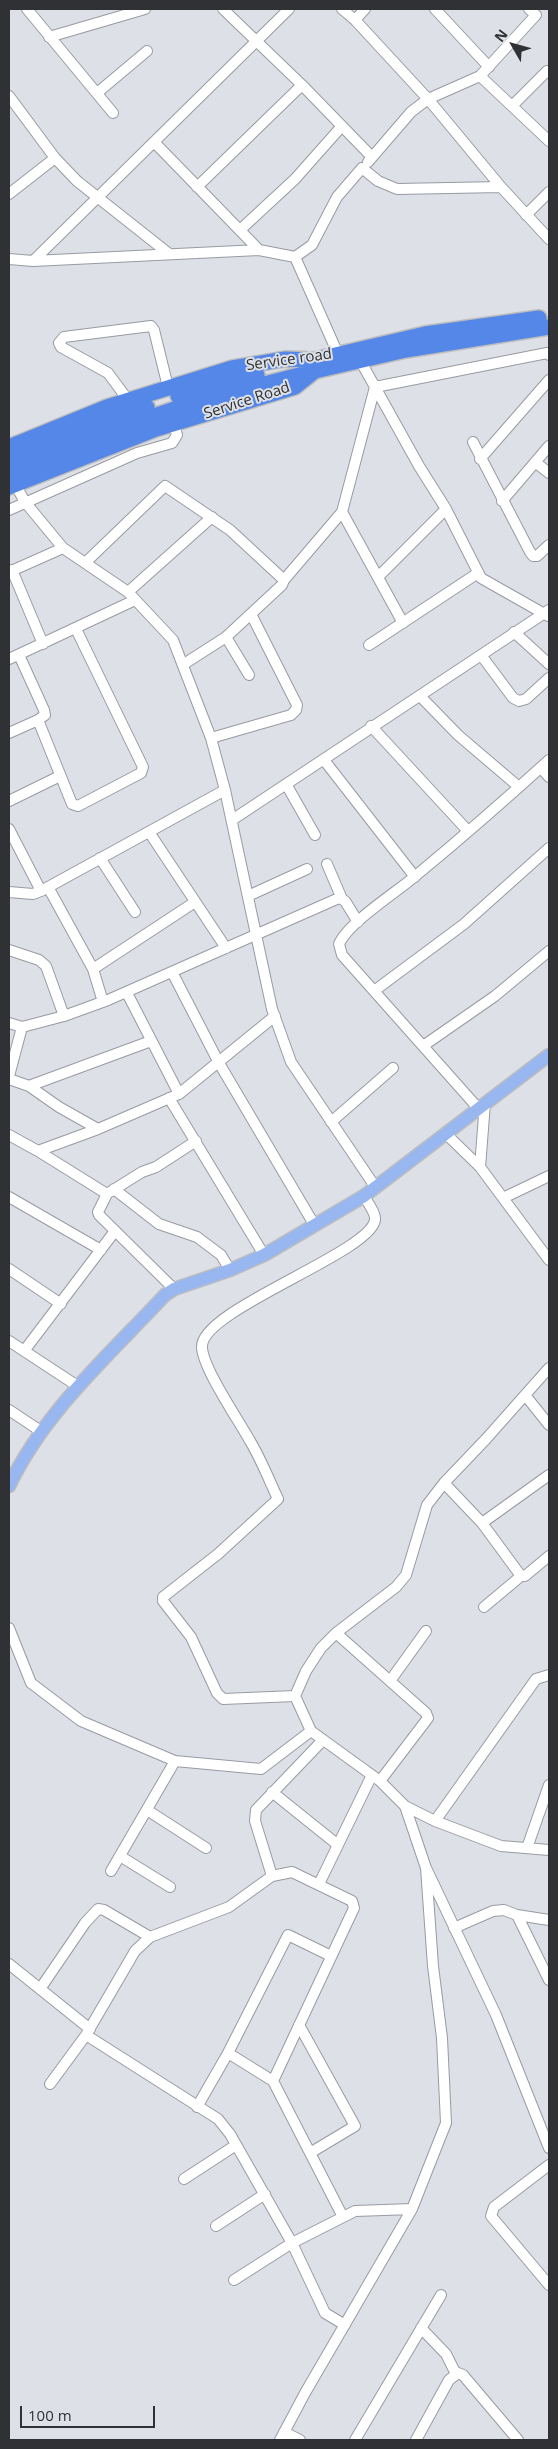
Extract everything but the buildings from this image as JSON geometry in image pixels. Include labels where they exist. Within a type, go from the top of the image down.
[{"type":"highway","name":"Service road","points":[[9,447],[51,428],[128,400],[232,368],[285,359],[315,366],[338,354],[425,334],[549,316]]},
{"type":"highway","name":"Service Road","points":[[11,481],[174,424],[295,386],[315,366],[360,362],[406,350],[549,327]]},
{"type":"highway","points":[[9,459],[126,414],[207,387],[315,366]]},
{"type":"highway","points":[[11,481],[106,433],[195,402],[315,366]]},
{"type":"main road","points":[[9,1486],[20,1462],[42,1432],[79,1387],[165,1295],[174,1289],[230,1270],[264,1255],[364,1196],[549,1055]]},
{"type":"street","points":[[27,9],[114,113]]},
{"type":"street","points":[[50,37],[140,9]]},
{"type":"street","points":[[223,9],[255,42],[302,85],[372,157]]},
{"type":"street","points":[[34,261],[289,9]]},
{"type":"street","points":[[342,9],[355,20],[428,99],[501,187],[549,239]]},
{"type":"street","points":[[355,20],[365,9]]},
{"type":"street","points":[[434,9],[489,67]]},
{"type":"street","points":[[9,259],[34,261],[259,250],[295,257],[312,245],[337,197],[412,112],[428,99],[480,76],[536,11]]},
{"type":"street","points":[[97,93],[148,51]]},
{"type":"street","points":[[512,106],[548,71]]},
{"type":"street","points":[[480,76],[549,140]]},
{"type":"street","points":[[197,187],[302,85]]},
{"type":"street","points":[[9,96],[55,158],[77,181],[168,253]]},
{"type":"street","points":[[240,230],[295,179],[342,126]]},
{"type":"street","points":[[154,142],[259,250]]},
{"type":"street","points":[[9,194],[55,158]]},
{"type":"street","points":[[362,168],[378,181],[397,189],[501,187]]},
{"type":"street","points":[[526,215],[549,192]]},
{"type":"street","points":[[295,257],[338,354]]},
{"type":"street","points":[[128,400],[108,373],[61,347],[59,343],[61,339],[64,337],[150,326],[154,330],[168,387]]},
{"type":"street","points":[[375,388],[547,353],[549,355]]},
{"type":"street","points":[[360,362],[419,466],[446,509],[478,573],[487,583],[548,613]]},
{"type":"street","points":[[480,459],[549,380]]},
{"type":"street","points":[[184,664],[226,638],[282,586],[284,580],[342,512],[375,388]]},
{"type":"street","points":[[9,510],[137,453],[172,443],[177,435],[174,424]]},
{"type":"street","points":[[473,442],[502,501],[533,556],[537,556],[549,545]]},
{"type":"street","points":[[502,501],[549,446]]},
{"type":"street","points":[[535,462],[549,473]]},
{"type":"street","points":[[11,481],[25,502],[63,548],[128,592],[173,640],[184,664],[211,738],[232,820],[275,1016],[292,1062],[376,1188]]},
{"type":"street","points":[[86,562],[165,486],[230,530],[284,580]]},
{"type":"street","points":[[378,577],[446,509]]},
{"type":"street","points":[[342,512],[403,623]]},
{"type":"street","points":[[128,592],[212,517]]},
{"type":"street","points":[[43,644],[10,571],[63,548]]},
{"type":"street","points":[[369,645],[478,573]]},
{"type":"street","points":[[9,660],[135,600]]},
{"type":"street","points":[[232,820],[514,632],[548,613]]},
{"type":"street","points":[[211,738],[291,715],[296,710],[297,705],[251,614]]},
{"type":"street","points":[[38,720],[72,804],[78,806],[141,773],[144,767],[76,628]]},
{"type":"street","points":[[514,632],[549,664]]},
{"type":"street","points":[[226,638],[249,676]]},
{"type":"street","points":[[9,733],[45,715],[19,655]]},
{"type":"street","points":[[481,655],[513,698],[519,701],[526,699],[549,678]]},
{"type":"street","points":[[420,696],[458,735],[519,787]]},
{"type":"street","points":[[372,726],[468,831]]},
{"type":"street","points":[[324,760],[415,876]]},
{"type":"street","points":[[480,1167],[482,1106],[423,1046],[342,955],[339,948],[341,939],[358,922],[415,876],[549,760]]},
{"type":"street","points":[[541,768],[549,777]]},
{"type":"street","points":[[9,801],[60,776]]},
{"type":"street","points":[[286,784],[315,835]]},
{"type":"street","points":[[9,892],[33,894],[45,889],[225,790]]},
{"type":"street","points":[[9,829],[93,969],[103,1002]]},
{"type":"street","points":[[149,832],[226,948]]},
{"type":"street","points":[[374,991],[464,924],[549,848]]},
{"type":"street","points":[[100,858],[136,912]]},
{"type":"street","points":[[327,864],[342,899],[358,922]]},
{"type":"street","points":[[248,896],[307,869]]},
{"type":"street","points":[[9,1023],[22,1027],[64,1016],[103,1002],[338,898],[342,899]]},
{"type":"street","points":[[93,969],[195,902]]},
{"type":"street","points":[[9,950],[38,960],[46,966],[64,1016]]},
{"type":"street","points":[[423,1046],[496,996],[549,951]]},
{"type":"street","points":[[172,972],[219,1063],[315,1226]]},
{"type":"street","points":[[127,992],[196,1141],[264,1255]]},
{"type":"street","points":[[38,1151],[98,1129],[174,1096],[219,1063],[275,1016]]},
{"type":"street","points":[[22,1027],[9,1078],[28,1086],[59,1107],[98,1129]]},
{"type":"street","points":[[28,1086],[151,1041]]},
{"type":"street","points":[[331,1122],[393,1068]]},
{"type":"street","points":[[445,1133],[480,1167],[549,1260]]},
{"type":"street","points":[[9,1135],[110,1192],[159,1224],[198,1237],[221,1255],[230,1270]]},
{"type":"street","points":[[174,1289],[98,1212],[110,1192],[142,1172],[156,1167],[196,1141]]},
{"type":"street","points":[[503,1198],[549,1176]]},
{"type":"street","points":[[295,1696],[223,1699],[217,1693],[191,1637],[163,1601],[163,1597],[218,1554],[278,1499],[252,1443],[206,1362],[201,1345],[203,1341],[207,1334],[236,1310],[345,1248],[369,1230],[375,1220],[374,1214],[364,1196]]},
{"type":"street","points":[[9,1197],[101,1250]]},
{"type":"street","points":[[24,1351],[115,1231]]},
{"type":"street","points":[[9,1269],[61,1304]]},
{"type":"street","points":[[9,1341],[79,1387]]},
{"type":"street","points":[[549,1368],[444,1482],[427,1505],[406,1575],[396,1587],[336,1633],[321,1648],[306,1671],[295,1696],[310,1731],[376,1778],[405,1806],[435,1821],[501,1846],[549,1850]]},
{"type":"street","points":[[525,1395],[549,1425]]},
{"type":"street","points":[[9,1410],[42,1432]]},
{"type":"street","points":[[482,1523],[549,1474]]},
{"type":"street","points":[[444,1482],[482,1523],[521,1576]]},
{"type":"street","points":[[484,1606],[549,1556]]},
{"type":"street","points":[[9,1628],[31,1683],[81,1721],[175,1761],[261,1768],[310,1731]]},
{"type":"street","points":[[390,1681],[426,1631]]},
{"type":"street","points":[[319,1884],[376,1778],[428,1718],[426,1713],[336,1633]]},
{"type":"street","points":[[435,1821],[536,1678],[549,1675]]},
{"type":"street","points":[[272,1876],[255,1821],[256,1810],[323,1740]]},
{"type":"street","points":[[112,1871],[175,1761]]},
{"type":"street","points":[[527,1848],[549,1785]]},
{"type":"street","points":[[272,1792],[338,1846]]},
{"type":"street","points":[[405,1806],[426,1868],[496,2016],[549,2148]]},
{"type":"street","points":[[147,1810],[206,1848]]},
{"type":"street","points":[[120,1856],[170,1887]]},
{"type":"street","points":[[300,2440],[282,2436],[412,2208],[446,2123],[442,2038],[433,1966],[426,1868]]},
{"type":"street","points":[[50,2084],[88,2032],[136,1951],[150,1936],[229,1907],[272,1876],[292,1872],[352,1901],[354,1908],[273,2081]]},
{"type":"street","points":[[40,1989],[85,1923],[98,1909],[104,1910],[150,1936]]},
{"type":"street","points":[[454,1928],[493,1911],[504,1910],[518,1915],[549,1920]]},
{"type":"street","points":[[518,1915],[549,1980]]},
{"type":"street","points":[[197,2107],[228,2053],[288,1935],[332,1956]]},
{"type":"street","points":[[9,1964],[88,2032],[218,2120],[236,2145],[292,2242],[325,2313],[345,2325]]},
{"type":"street","points":[[299,2025],[355,2126],[310,2153]]},
{"type":"street","points":[[228,2053],[273,2081],[343,2217]]},
{"type":"street","points":[[184,2179],[236,2145]]},
{"type":"street","points":[[549,2165],[494,2207],[491,2216],[549,2285]]},
{"type":"street","points":[[216,2226],[264,2194]]},
{"type":"street","points":[[234,2280],[292,2242],[343,2217],[362,2210],[412,2208]]},
{"type":"street","points":[[355,2440],[441,2295]]},
{"type":"street","points":[[421,2328],[446,2354],[456,2374],[463,2376],[518,2440]]},
{"type":"street","points":[[416,2440],[449,2380],[456,2374]]}]
